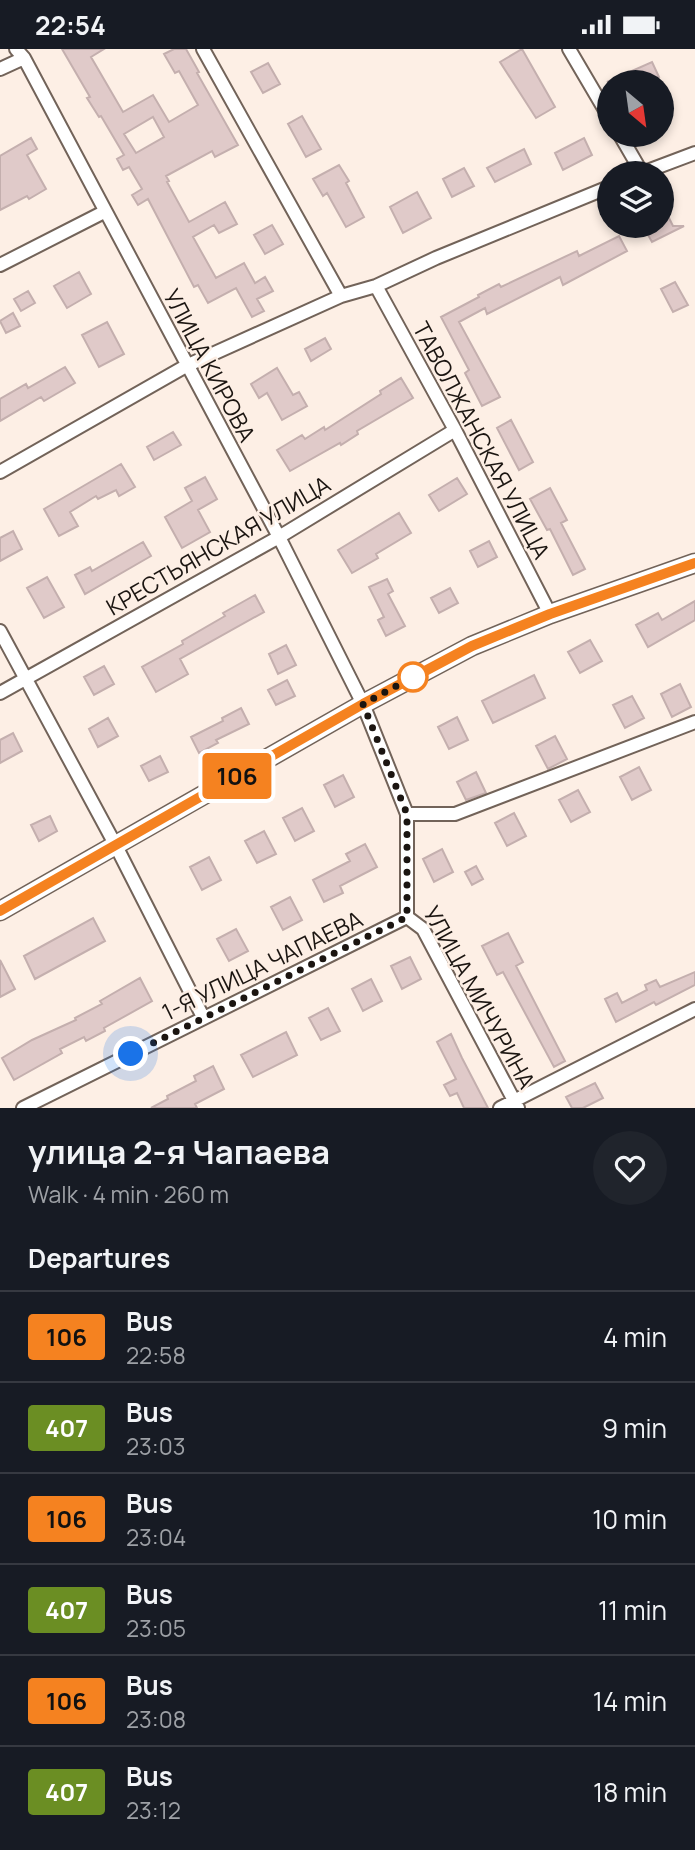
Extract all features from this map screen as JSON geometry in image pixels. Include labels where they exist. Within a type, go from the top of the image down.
[{"type":"main road","points":[[0,911],[363,704],[472,646],[550,614],[695,563]]},
{"type":"street","points":[[203,49],[341,296]]},
{"type":"street","points":[[569,49],[597,97]]},
{"type":"street","points":[[0,69],[20,54]]},
{"type":"street","name":"УЛИЦА КИРОВА","points":[[20,54],[279,537],[363,704]]},
{"type":"street","points":[[674,161],[695,153]]},
{"type":"street","points":[[0,472],[186,366],[341,296],[376,286],[436,258],[597,192]]},
{"type":"street","points":[[0,265],[104,212]]},
{"type":"street","name":"ТАВОЛЖАНСКАЯ УЛИЦА","points":[[376,286],[455,430],[550,614]]},
{"type":"street","name":"КРЕСТЬЯНСКАЯ УЛИЦА","points":[[0,693],[279,537],[455,430]]},
{"type":"street","points":[[0,631],[116,846],[203,1017]]},
{"type":"street","name":"УЛИЦА МИЧУРИНА","points":[[363,704],[407,814],[407,917],[423,929],[516,1104]]},
{"type":"street","points":[[407,814],[455,814],[695,722]]},
{"type":"street","name":"1-Я УЛИЦА ЧАПАЕВА","points":[[23,1108],[407,917]]},
{"type":"street","points":[[500,1108],[516,1104],[695,1009]]},
{"type":"building","points":[[62,49],[104,49],[91,57],[123,112],[153,95],[169,122],[198,105],[179,71],[175,73],[164,54],[174,49],[186,49],[238,145],[215,157],[212,151],[166,176],[169,181],[167,182],[189,222],[225,202],[237,224],[219,233],[214,225],[193,237],[216,278],[244,263],[255,283],[265,277],[273,291],[257,299],[264,311],[252,317],[236,288],[208,303],[198,285],[194,287],[148,199],[138,205],[132,195],[142,189],[129,167],[123,170],[117,159],[124,155],[87,98],[90,97]],"holes":[[[153,117],[164,137],[136,153],[124,134]]]},
{"type":"building","points":[[522,49],[555,107],[536,118],[500,62]]},
{"type":"building","points":[[652,62],[656,70],[634,70]]},
{"type":"building","points":[[268,63],[280,84],[263,93],[251,72]]},
{"type":"building","points":[[302,116],[321,149],[306,157],[288,124]]},
{"type":"building","points":[[31,138],[37,149],[27,155],[46,189],[0,210],[0,156]]},
{"type":"building","points":[[584,138],[592,155],[563,170],[555,153]]},
{"type":"building","points":[[524,149],[531,164],[495,182],[487,168]]},
{"type":"building","points":[[339,165],[364,217],[346,227],[327,193],[323,196],[313,179]]},
{"type":"building","points":[[464,168],[474,186],[452,197],[443,179]]},
{"type":"building","points":[[417,192],[431,218],[403,233],[390,207]]},
{"type":"building","points":[[272,225],[283,244],[265,254],[254,235]]},
{"type":"building","points":[[615,238],[620,238],[627,251],[563,285],[560,277],[487,314],[485,308],[459,322],[500,397],[482,406],[465,373],[469,370],[441,317],[499,284],[501,287],[577,251],[579,256]]},
{"type":"building","points":[[79,272],[91,294],[67,308],[54,286]]},
{"type":"building","points":[[675,282],[688,305],[673,312],[661,289]]},
{"type":"building","points":[[28,291],[35,303],[21,311],[14,299]]},
{"type":"building","points":[[13,313],[20,326],[6,333],[0,321]]},
{"type":"building","points":[[107,322],[124,354],[99,367],[82,335]]},
{"type":"building","points":[[325,338],[331,349],[311,361],[305,349]]},
{"type":"building","points":[[65,367],[75,383],[44,401],[41,397],[0,421],[0,399],[26,384],[28,388]]},
{"type":"building","points":[[277,368],[293,395],[299,392],[307,406],[282,420],[267,393],[259,398],[251,384]]},
{"type":"building","points":[[401,378],[413,398],[357,431],[358,434],[341,445],[340,443],[290,471],[277,450],[302,435],[305,439],[324,427],[325,430]]},
{"type":"building","points":[[511,420],[533,462],[519,470],[497,428]]},
{"type":"building","points":[[173,432],[181,445],[154,460],[147,447]]},
{"type":"building","points":[[121,464],[135,487],[119,496],[116,490],[98,499],[96,496],[70,512],[78,526],[59,536],[44,509]]},
{"type":"building","points":[[205,477],[217,499],[198,510],[210,532],[182,548],[165,517],[192,501],[185,488]]},
{"type":"building","points":[[457,478],[467,494],[439,511],[429,495]]},
{"type":"building","points":[[550,488],[567,520],[561,523],[585,569],[573,575],[550,529],[547,530],[530,499]]},
{"type":"building","points":[[399,513],[411,533],[376,554],[378,558],[352,573],[338,550]]},
{"type":"building","points":[[13,531],[22,549],[0,561],[0,538]]},
{"type":"building","points":[[489,541],[497,557],[478,567],[470,551]]},
{"type":"building","points":[[143,542],[151,556],[85,594],[75,575],[90,567],[92,571]]},
{"type":"building","points":[[47,577],[64,607],[44,618],[27,588]]},
{"type":"building","points":[[387,579],[393,591],[388,594],[405,626],[386,636],[378,620],[384,617],[369,587]]},
{"type":"building","points":[[450,588],[458,603],[439,613],[431,598]]},
{"type":"building","points":[[255,595],[264,612],[180,659],[188,674],[156,692],[142,667],[183,644],[182,641],[225,616],[223,613]]},
{"type":"building","points":[[695,601],[695,620],[648,647],[636,625],[658,613],[662,620]]},
{"type":"building","points":[[590,640],[602,661],[580,673],[568,652]]},
{"type":"building","points":[[286,645],[296,665],[278,674],[269,654]]},
{"type":"building","points":[[104,666],[114,684],[94,695],[84,677]]},
{"type":"building","points":[[534,675],[545,698],[493,723],[482,701]]},
{"type":"building","points":[[287,680],[295,696],[276,705],[268,690]]},
{"type":"building","points":[[680,684],[691,707],[672,717],[661,694]]},
{"type":"building","points":[[632,696],[644,718],[625,728],[613,705]]},
{"type":"building","points":[[241,708],[249,724],[216,740],[218,743],[199,753],[191,737],[223,721],[222,718]]},
{"type":"building","points":[[457,717],[468,740],[449,749],[438,727]]},
{"type":"building","points":[[108,718],[118,736],[98,747],[89,729]]},
{"type":"building","points":[[13,733],[22,751],[0,763],[0,740]]},
{"type":"building","points":[[555,736],[567,759],[548,769],[536,746]]},
{"type":"building","points":[[160,756],[168,772],[149,781],[141,766]]},
{"type":"building","points":[[639,767],[651,790],[632,800],[620,777]]},
{"type":"building","points":[[476,772],[486,793],[466,800],[457,782]]},
{"type":"building","points":[[343,775],[354,797],[335,807],[324,785]]},
{"type":"building","points":[[578,790],[590,812],[571,822],[559,800]]},
{"type":"building","points":[[302,808],[314,831],[295,841],[283,818]]},
{"type":"building","points":[[514,813],[526,836],[507,846],[495,823]]},
{"type":"building","points":[[50,816],[57,831],[39,841],[31,825]]},
{"type":"building","points":[[264,831],[276,854],[257,863],[245,841]]},
{"type":"building","points":[[365,844],[377,867],[340,886],[343,893],[324,902],[313,880],[350,861],[346,854]]},
{"type":"building","points":[[442,849],[453,872],[434,882],[423,859]]},
{"type":"building","points":[[209,857],[221,880],[202,890],[190,867]]},
{"type":"building","points":[[476,866],[483,879],[472,885],[465,872]]},
{"type":"building","points":[[290,897],[302,920],[283,930],[271,907]]},
{"type":"building","points":[[93,918],[105,941],[35,979],[24,956]]},
{"type":"building","points":[[236,929],[248,951],[229,961],[217,939]]},
{"type":"building","points":[[508,933],[523,962],[516,966],[565,1061],[554,1067],[503,972],[497,975],[482,946]]},
{"type":"building","points":[[410,957],[421,979],[402,989],[391,966]]},
{"type":"building","points":[[0,960],[15,989],[0,997]]},
{"type":"building","points":[[695,972],[695,985],[616,1022],[605,999],[617,993],[622,1003],[647,990],[645,985],[656,980],[660,987]]},
{"type":"building","points":[[140,978],[152,1001],[86,1041],[84,1037],[60,1049],[62,1053],[14,1080],[2,1058],[32,1040],[76,1020],[75,1018],[102,1004],[100,1001]]},
{"type":"building","points":[[371,979],[382,1001],[363,1011],[352,989]]},
{"type":"building","points":[[328,1008],[340,1031],[321,1040],[309,1018]]},
{"type":"building","points":[[286,1032],[297,1055],[253,1077],[241,1055]]},
{"type":"building","points":[[451,1034],[488,1108],[464,1108],[457,1093],[450,1096],[444,1085],[456,1079],[437,1042]]},
{"type":"building","points":[[213,1066],[224,1089],[195,1104],[197,1108],[151,1108],[196,1081],[194,1076]]},
{"type":"building","points":[[595,1083],[603,1098],[583,1108],[572,1108],[566,1097]]},
{"type":"bus line","name":"106","points":[[0,911],[363,704],[472,646],[550,614],[695,563]]},
{"type":"route","points":[[131,1054],[407,917],[407,814],[363,704],[413,677]]}]
